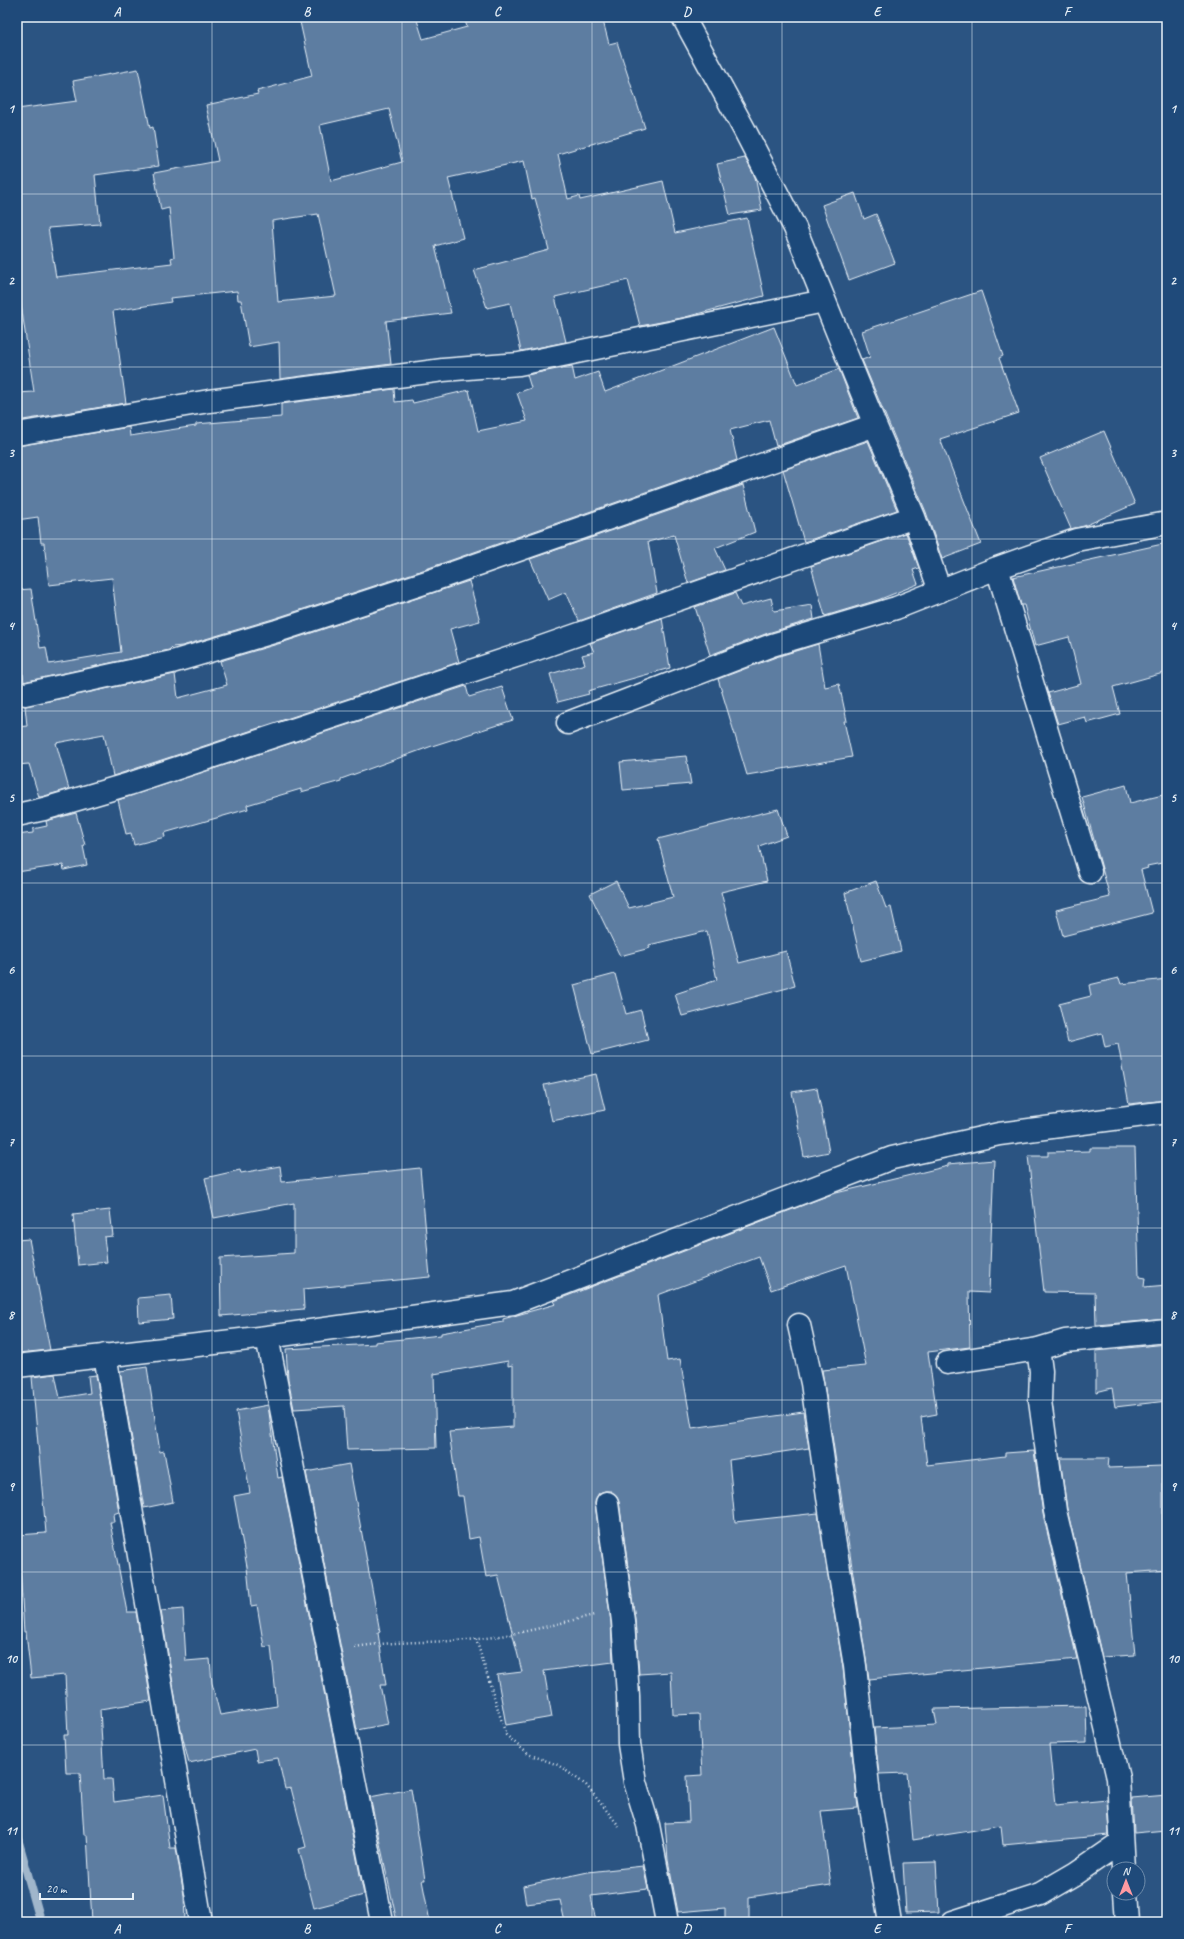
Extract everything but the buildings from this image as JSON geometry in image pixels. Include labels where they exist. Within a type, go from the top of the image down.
[{"type":"street","points":[[682,17],[744,129],[795,228],[875,426],[914,517],[940,591]]},
{"type":"street","points":[[17,434],[209,401],[443,370],[519,364],[824,301]]},
{"type":"street","points":[[26,694],[172,662],[284,629],[430,581],[875,426]]},
{"type":"street","points":[[17,815],[44,810],[129,784],[522,654],[914,517]]},
{"type":"street","points":[[568,723],[772,645],[896,608],[997,568],[1076,540],[1167,523]]},
{"type":"street","points":[[997,568],[1090,872]]},
{"type":"street","points":[[17,1366],[267,1337],[513,1303],[892,1158],[999,1134],[1167,1112]]},
{"type":"street","points":[[799,1325],[812,1383],[834,1539],[855,1666],[869,1796],[890,1922]]},
{"type":"street","points":[[947,1363],[1038,1349],[1065,1341],[1167,1331]]},
{"type":"street","points":[[267,1337],[382,1922]]},
{"type":"street","points":[[1038,1349],[1041,1371],[1040,1401],[1055,1511],[1118,1778],[1122,1861]]},
{"type":"street","points":[[105,1355],[202,1922]]},
{"type":"street","points":[[607,1503],[621,1608],[628,1696],[629,1744],[635,1782],[648,1825],[667,1922]]},
{"type":"street","points":[[952,1922],[1040,1894],[1076,1873],[1121,1842]]},
{"type":"street","points":[[1126,1901],[1127,1922]]},
{"type":"path","points":[[328,1652],[382,1643],[476,1639],[515,1634],[621,1608]]},
{"type":"path","points":[[476,1639],[506,1735],[528,1754],[558,1765],[586,1785],[621,1829]]},
{"type":"waterway","points":[[17,1837],[41,1922]]}]
